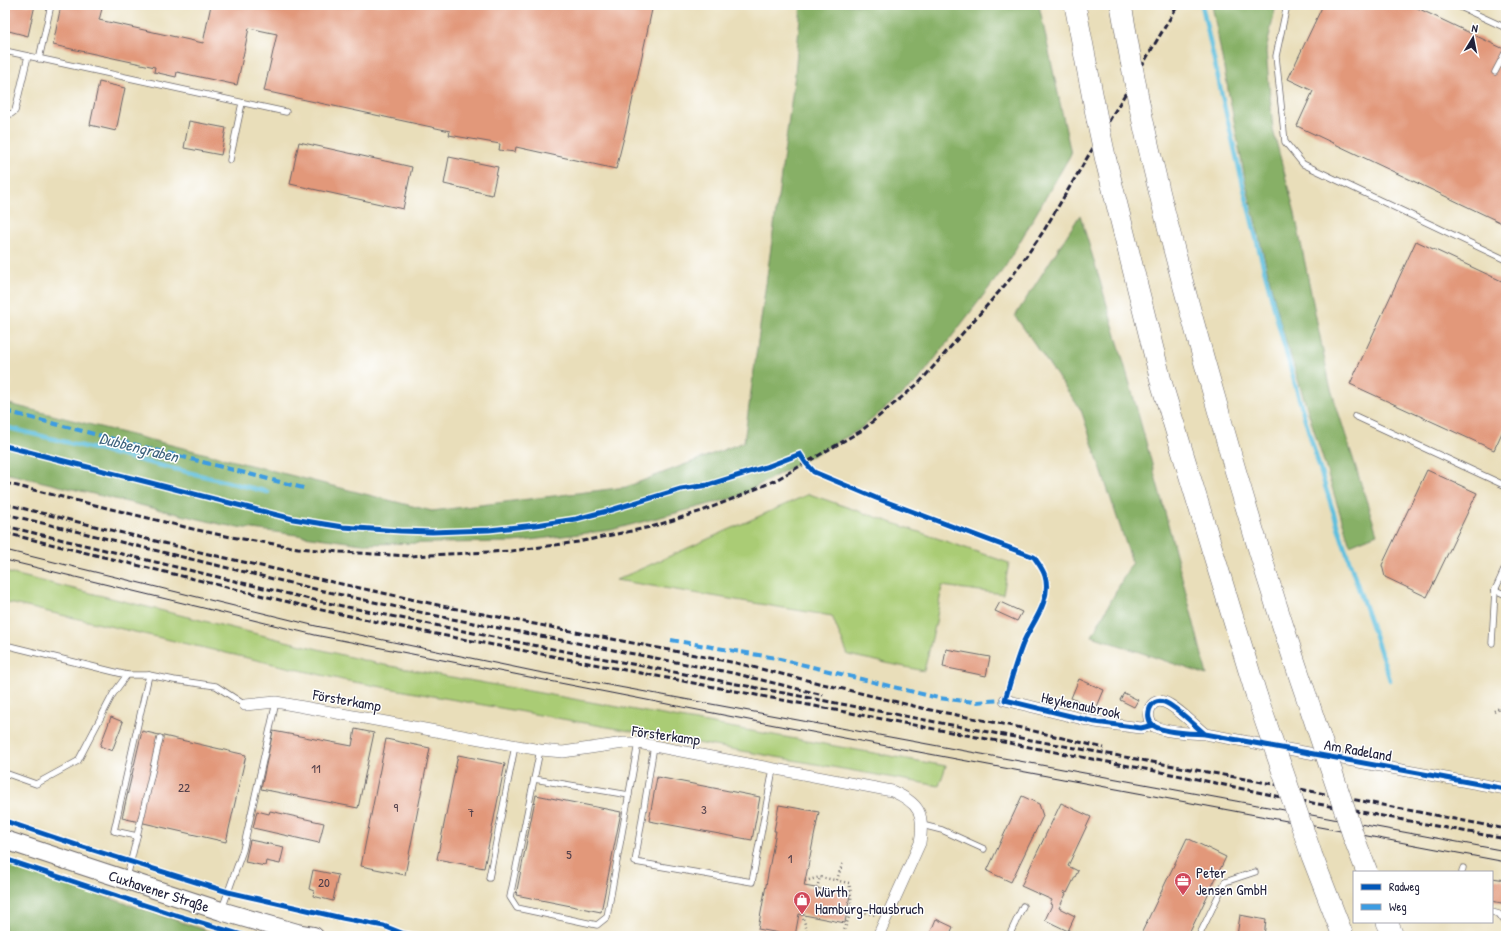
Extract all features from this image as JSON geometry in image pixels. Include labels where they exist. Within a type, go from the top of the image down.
[{"type":"highway","points":[[1075,5],[1106,161],[1162,385],[1257,696],[1312,856],[1343,936]]},
{"type":"highway","points":[[1121,5],[1139,103],[1151,157],[1188,304],[1281,622],[1354,838],[1367,871]]},
{"type":"highway","points":[[1387,923],[1393,936]]},
{"type":"main road","name":"Cuxhavener Straße","points":[[5,840],[221,911],[314,936]]},
{"type":"street","name":"Heykenaubrook","points":[[1005,700],[1095,722],[1141,728],[1153,725]]},
{"type":"street","name":"Am Radeland","points":[[1205,734],[1170,705],[1162,701],[1156,702],[1149,710],[1149,721],[1160,729],[1205,734],[1506,789]]},
{"type":"street","name":"Försterkamp","points":[[245,705],[276,702],[540,750],[563,752],[624,743],[638,743],[892,792],[907,798],[916,807],[922,825],[920,843],[878,936]]},
{"type":"lane","points":[[39,59],[51,5]]},
{"type":"lane","points":[[1287,5],[1276,56],[1285,142],[1303,164],[1506,260]]},
{"type":"lane","points":[[1456,5],[1506,28]]},
{"type":"lane","points":[[1495,72],[1506,50]]},
{"type":"lane","points":[[5,51],[286,112]]},
{"type":"lane","points":[[5,113],[11,114],[16,112],[28,56]]},
{"type":"lane","points":[[230,160],[242,103]]},
{"type":"lane","points":[[1356,416],[1506,486]]},
{"type":"lane","points":[[1492,643],[1495,590],[1506,566]]},
{"type":"lane","points":[[1495,590],[1506,595]]},
{"type":"lane","points":[[5,645],[127,675],[149,675],[216,686],[245,705]]},
{"type":"lane","points":[[5,772],[36,784],[78,761],[113,694],[127,675]]},
{"type":"lane","points":[[137,836],[114,830],[149,675]]},
{"type":"lane","points":[[221,911],[243,850],[276,702]]},
{"type":"lane","points":[[126,880],[160,738]]},
{"type":"lane","points":[[540,750],[510,897],[517,908],[597,925],[607,918],[638,743]]},
{"type":"lane","points":[[489,878],[515,746]]},
{"type":"lane","points":[[654,746],[635,862],[752,882],[773,769]]},
{"type":"lane","points":[[534,779],[629,795]]},
{"type":"lane","points":[[922,825],[942,830],[984,849]]},
{"type":"lane","points":[[1198,936],[1225,882],[1255,872]]},
{"type":"lane","points":[[1010,936],[1023,906]]},
{"type":"lane","points":[[1493,912],[1499,914],[1506,923]]},
{"type":"path","points":[[1494,711],[1506,706]]},
{"type":"path","points":[[838,880],[843,862]]},
{"type":"path","points":[[817,888],[820,877]]},
{"type":"path","points":[[805,881],[820,877],[850,883],[852,895],[848,922],[840,936]]},
{"type":"path","points":[[850,909],[874,915],[885,920]]},
{"type":"path","points":[[802,915],[809,936]]},
{"type":"path","points":[[1428,934],[1438,936]]},
{"type":"green space","points":[[801,5],[1039,5],[1071,154],[1005,267],[917,382],[859,430],[737,497],[611,530],[514,542],[362,544],[224,525],[5,473],[5,403],[432,511],[626,487],[744,442],[795,74]]},
{"type":"green space","points":[[1212,5],[1276,5],[1266,51],[1273,130],[1294,209],[1330,386],[1377,534],[1350,545],[1280,322],[1245,179]]},
{"type":"green space","points":[[1080,215],[1146,444],[1207,675],[1092,636],[1132,562],[1081,410],[1015,316]]},
{"type":"green space","points":[[809,494],[1009,563],[1003,594],[942,586],[936,622],[924,671],[848,655],[832,616],[616,580]]},
{"type":"green space","points":[[5,572],[379,664],[946,766],[939,786],[343,680],[5,602]]},
{"type":"green space","points":[[5,863],[223,936],[5,936]]},
{"type":"building","points":[[5,5],[35,5],[28,36],[5,30]]},
{"type":"building","points":[[61,5],[103,5],[99,20],[203,43],[211,5],[653,5],[616,169],[516,147],[515,152],[499,150],[500,144],[449,135],[450,131],[264,91],[277,34],[249,28],[237,85],[177,72],[176,77],[154,72],[155,67],[53,45]]},
{"type":"building","points":[[1323,5],[1411,5],[1506,50],[1506,225],[1297,126],[1313,91],[1288,79]]},
{"type":"building","points":[[99,82],[125,88],[116,131],[90,125]]},
{"type":"building","points":[[189,121],[226,128],[221,155],[184,148]]},
{"type":"building","points":[[299,142],[412,167],[403,209],[290,184]]},
{"type":"building","points":[[449,157],[498,167],[492,195],[444,184]]},
{"type":"building","points":[[1416,241],[1506,283],[1506,424],[1494,450],[1350,384]]},
{"type":"building","points":[[1427,470],[1477,493],[1427,597],[1385,577],[1382,565]]},
{"type":"building","points":[[1000,602],[1022,612],[1017,621],[995,611]]},
{"type":"building","points":[[946,649],[990,657],[986,676],[943,667]]},
{"type":"building","points":[[1079,679],[1104,690],[1096,709],[1071,698]]},
{"type":"building","points":[[1124,693],[1138,700],[1134,707],[1120,700]]},
{"type":"building","points":[[111,717],[123,722],[112,751],[100,746]]},
{"type":"building","points":[[355,729],[374,733],[358,808],[261,789],[273,731],[352,746]]},
{"type":"building","points":[[142,731],[246,755],[226,842],[122,818]]},
{"type":"building","points":[[386,739],[430,748],[405,875],[361,866]]},
{"type":"building","points":[[458,755],[505,764],[484,868],[437,859]]},
{"type":"building","points":[[657,777],[760,797],[752,840],[649,821]]},
{"type":"building","points":[[536,795],[621,812],[601,912],[516,895]]},
{"type":"building","points":[[1022,796],[1039,804],[1043,816],[1011,882],[987,871]]},
{"type":"building","points":[[1061,803],[1091,817],[1068,866],[1078,871],[1067,893],[1064,891],[1063,893],[1066,894],[1059,908],[1075,916],[1068,931],[1045,920],[1052,905],[1050,904],[1052,900],[1021,886]]},
{"type":"building","points":[[779,805],[819,812],[804,886],[850,894],[845,923],[799,914],[795,936],[758,929],[776,831],[774,831]]},
{"type":"building","points":[[257,811],[269,814],[270,811],[324,823],[319,843],[253,828]]},
{"type":"building","name":"Peter Jensen GmbH","points":[[1187,838],[1226,857],[1188,936],[1140,936]]},
{"type":"building","points":[[250,840],[284,847],[280,864],[266,861],[265,866],[245,862]]},
{"type":"building","points":[[313,870],[338,875],[333,901],[313,896],[314,891],[309,889]]},
{"type":"building","points":[[1493,878],[1506,880],[1506,904],[1493,901]]},
{"type":"building","points":[[1240,915],[1266,920],[1264,936],[1237,936]]},
{"type":"building","points":[[936,919],[953,927],[949,936],[929,936]]},
{"type":"waterway","points":[[1202,5],[1246,198],[1279,327],[1315,454],[1390,680]]},
{"type":"waterway","name":"Dubbengraben","points":[[5,427],[268,492]]},
{"type":"tram line","points":[[5,550],[316,626],[538,672],[1506,851]]},
{"type":"tram line","points":[[5,560],[315,635],[764,723],[1506,862]]},
{"type":"railway","points":[[5,483],[231,537],[298,548],[409,556],[511,551],[578,542],[651,527],[702,511],[740,496],[776,480],[861,431],[919,383],[1011,278],[1043,232],[1178,5]]},
{"type":"railway","points":[[5,504],[204,553],[314,578],[452,608],[736,663],[926,709],[1013,726],[1104,748]]},
{"type":"railway","points":[[5,514],[319,590],[447,618],[733,673],[823,695]]},
{"type":"railway","points":[[5,526],[318,601],[527,644],[1506,829]]},
{"type":"railway","points":[[5,533],[317,609],[415,630],[1506,839]]},
{"type":"marked path","points":[[5,411],[307,489]]},
{"type":"marked path","points":[[671,640],[776,658],[938,698],[975,702],[1005,700],[1006,698]]},
{"type":"cycle path","points":[[5,446],[293,519],[343,527],[432,532],[489,530],[576,519],[681,489],[708,485],[769,466],[800,454],[814,472],[876,498],[1034,557],[1042,568],[1045,576],[1046,593],[1044,602],[1021,648],[1005,700],[1095,722],[1141,728],[1153,725]]},
{"type":"cycle path","points":[[1205,734],[1169,704],[1159,701],[1152,705],[1149,714],[1151,722],[1154,726],[1165,730],[1205,734],[1506,789]]},
{"type":"cycle path","points":[[5,821],[228,892],[384,926],[404,934],[420,936]]},
{"type":"cycle path","points":[[5,859],[175,915],[245,936]]},
{"type":"place","name":"Peter Jensen GmbH","points":[[1183,896]]},
{"type":"place","name":"Würth Hamburg-Hausbruch","points":[[802,915]]}]
